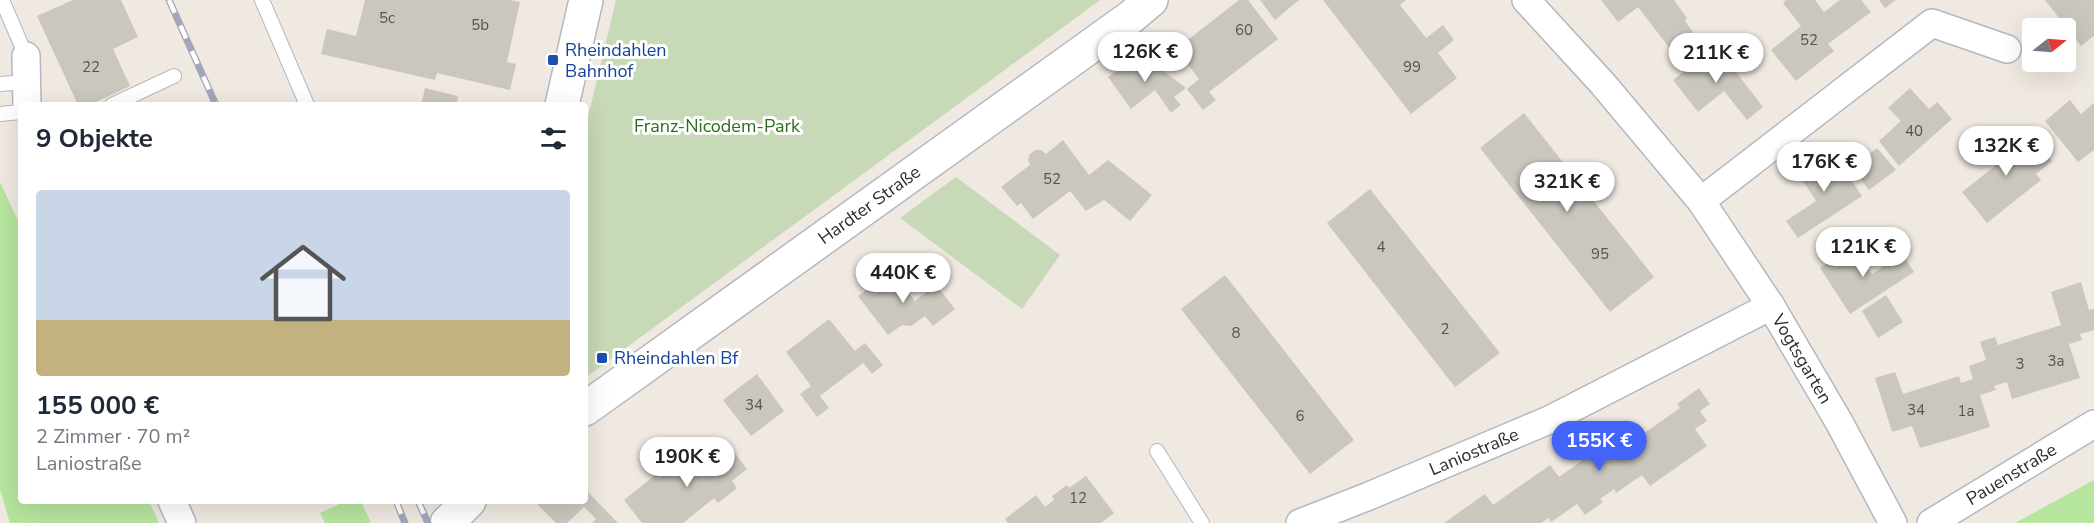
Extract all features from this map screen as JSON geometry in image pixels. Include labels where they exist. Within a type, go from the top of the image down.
[{"type":"street","points":[[563,102],[586,0]]},
{"type":"street","name":"Hardter Straße","points":[[588,407],[1151,0]]},
{"type":"street","name":"Vogtsgarten","points":[[1526,0],[1603,84],[1701,201],[1771,306],[1839,422],[1893,523]]},
{"type":"street","points":[[1701,201],[1932,23],[2007,49]]},
{"type":"street","name":"Laniostraße","points":[[1300,523],[1549,420],[1771,306]]},
{"type":"street","name":"Pauenstraße","points":[[1931,523],[2094,424]]},
{"type":"street","points":[[172,504],[182,523]]},
{"type":"street","points":[[447,523],[466,504]]},
{"type":"lane","points":[[0,84],[27,81],[2,0]]},
{"type":"lane","points":[[262,0],[306,102]]},
{"type":"lane","points":[[118,102],[174,76]]},
{"type":"lane","points":[[0,114],[18,112]]},
{"type":"lane","points":[[1157,451],[1202,523]]},
{"type":"green space","name":"Franz-Nicodem-Park","points":[[616,0],[1100,0],[588,376],[588,117]]},
{"type":"green space","points":[[956,177],[1060,255],[1022,309],[900,218]]},
{"type":"green space","points":[[0,182],[18,221],[18,504],[150,504],[159,523],[10,523],[0,489]]},
{"type":"green space","points":[[2094,480],[2094,523],[2015,523]]},
{"type":"green space","points":[[340,504],[362,504],[371,523],[325,523],[320,513]]},
{"type":"building","points":[[73,0],[121,0],[138,37],[113,49],[130,86],[96,102],[77,102],[37,16]]},
{"type":"building","points":[[365,0],[511,0],[520,2],[507,62],[516,64],[510,90],[437,73],[435,80],[321,54],[327,29],[356,36]]},
{"type":"building","points":[[1239,0],[1248,0],[1278,39],[1209,92],[1216,100],[1203,110],[1187,89],[1199,79],[1176,49]]},
{"type":"building","points":[[1260,0],[1299,0],[1275,20]]},
{"type":"building","points":[[1323,0],[1406,0],[1400,5],[1426,38],[1443,25],[1454,40],[1438,53],[1457,78],[1411,114]]},
{"type":"building","points":[[1601,0],[1674,0],[1687,18],[1685,21],[1693,32],[1671,50],[1638,7],[1618,22]]},
{"type":"building","points":[[1786,0],[1815,0],[1824,12],[1840,0],[1861,0],[1871,12],[1828,44],[1834,51],[1796,81],[1771,50],[1801,26],[1783,3]]},
{"type":"building","points":[[1879,0],[1896,0],[1885,8]]},
{"type":"building","points":[[2045,0],[2094,0],[2094,36],[2081,46],[2076,40],[2076,18],[2059,18]]},
{"type":"building","points":[[1716,46],[1763,107],[1747,120],[1724,91],[1698,112],[1673,80]]},
{"type":"building","points":[[1139,53],[1153,70],[1158,67],[1186,88],[1174,97],[1181,105],[1171,113],[1155,90],[1131,109],[1108,77]]},
{"type":"building","points":[[425,88],[458,96],[457,102],[422,102]]},
{"type":"building","points":[[1910,88],[1929,109],[1937,102],[1952,119],[1899,166],[1879,141],[1901,121],[1888,108]]},
{"type":"building","points":[[2070,100],[2081,114],[2094,103],[2094,150],[2078,162],[2045,121]]},
{"type":"building","points":[[1524,113],[1654,277],[1610,312],[1480,148]]},
{"type":"building","points":[[2006,136],[2019,152],[2034,140],[2052,161],[2036,174],[2041,180],[1987,223],[1962,192],[1995,166],[1984,153]]},
{"type":"building","points":[[1063,140],[1089,175],[1108,160],[1152,195],[1130,221],[1104,200],[1086,211],[1070,191],[1033,219],[1021,203],[1017,206],[1001,187],[1030,165],[1028,160],[1030,154],[1035,150],[1041,150],[1046,154]]},
{"type":"building","points":[[1877,148],[1896,170],[1869,190],[1852,168]]},
{"type":"building","points":[[1831,150],[1862,196],[1798,238],[1786,221],[1816,201],[1798,173]]},
{"type":"building","points":[[1370,189],[1500,353],[1455,387],[1327,223]]},
{"type":"building","points":[[1853,246],[1872,274],[1902,254],[1914,272],[1850,314],[1820,268]]},
{"type":"building","points":[[892,271],[915,301],[936,285],[955,309],[933,326],[925,316],[911,326],[902,325],[888,335],[858,296]]},
{"type":"building","points":[[1225,275],[1354,440],[1310,474],[1181,309]]},
{"type":"building","points":[[2081,282],[2089,310],[2094,309],[2094,330],[2080,334],[2082,340],[2069,344],[2080,378],[2012,399],[2007,382],[1994,386],[1996,390],[1980,395],[1990,427],[1955,438],[1920,448],[1912,426],[1892,432],[1875,378],[1895,372],[1903,394],[1959,376],[1961,383],[1973,379],[1969,366],[1986,360],[1980,342],[1995,337],[1998,345],[2061,325],[2051,292]]},
{"type":"building","points":[[1886,295],[1903,322],[1878,338],[1862,311]]},
{"type":"building","points":[[829,319],[855,351],[865,343],[883,365],[872,374],[863,363],[820,396],[829,408],[817,417],[800,394],[811,386],[786,352]]},
{"type":"building","points":[[757,374],[784,411],[751,436],[723,400]]},
{"type":"building","points":[[1699,388],[1710,404],[1700,411],[1707,421],[1695,429],[1707,446],[1650,486],[1642,475],[1616,493],[1614,489],[1600,499],[1603,502],[1585,515],[1577,504],[1551,522],[1548,518],[1541,523],[1444,523],[1485,494],[1493,505],[1550,465],[1559,477],[1615,437],[1623,448],[1680,408],[1677,404]]},
{"type":"building","points":[[727,443],[747,469],[732,481],[737,488],[718,503],[714,498],[683,523],[642,523],[624,500],[664,468],[668,473],[687,459],[690,463],[708,449],[712,455]]},
{"type":"building","points":[[1086,476],[1114,513],[1101,523],[1008,523],[1005,519],[1036,495],[1045,507],[1054,500],[1052,496],[1067,485],[1069,488]]},
{"type":"building","points":[[588,492],[618,523],[592,523],[596,519],[584,507],[567,523],[556,523],[537,504],[588,504]]},
{"type":"railway","points":[[169,0],[215,102]]},
{"type":"railway","points":[[397,504],[405,523]]},
{"type":"railway","points":[[419,504],[428,523]]},
{"type":"place","name":"Rheindahlen Bahnhof","points":[[553,60]]},
{"type":"place","name":"Rheindahlen Bf","points":[[602,358]]}]
